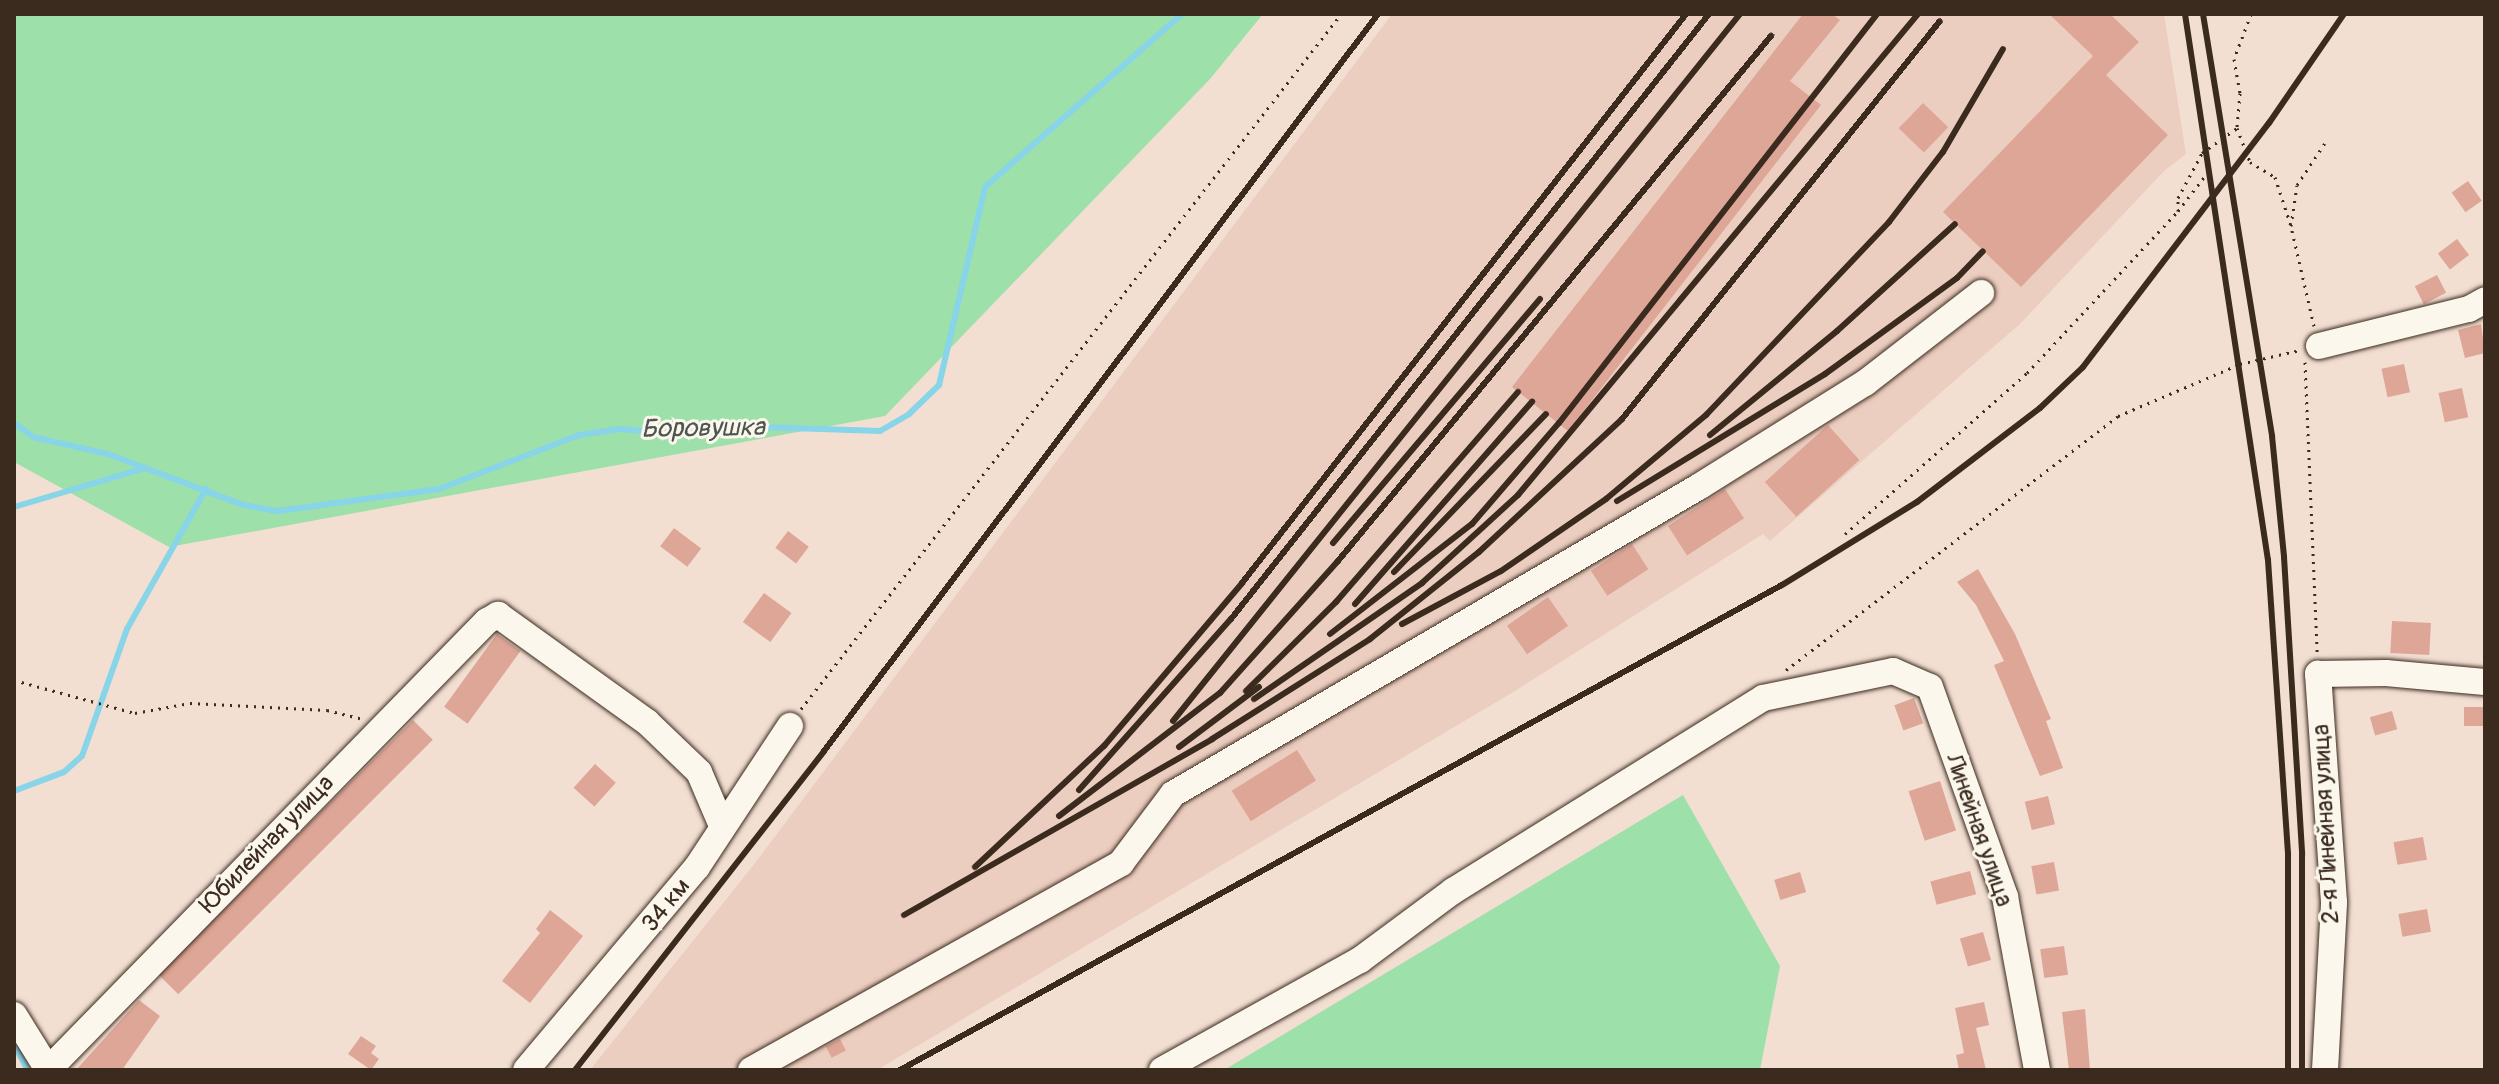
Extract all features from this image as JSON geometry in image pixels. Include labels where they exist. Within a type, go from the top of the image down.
[{"type":"street","points":[[751,1070],[1121,863],[1173,794],[1700,486],[1865,383],[1981,293]]},
{"type":"street","points":[[2319,346],[2469,309],[2485,300]]},
{"type":"street","name":"Юбилейная улица","points":[[14,1015],[47,1069],[487,621],[505,618],[647,722],[699,772],[722,826]]},
{"type":"street","name":"Линейная улица","points":[[1763,698],[1893,671],[1930,687],[2005,897],[2037,1070]]},
{"type":"street","points":[[2318,674],[2386,673],[2485,682]]},
{"type":"street","name":"2-я Линейная улица","points":[[2318,674],[2334,902],[2325,1070]]},
{"type":"street","points":[[1162,1070],[1360,960],[1453,891],[1763,698]]},
{"type":"street","name":"34 км","points":[[526,1070],[697,867],[790,726]]},
{"type":"path","points":[[790,726],[839,655],[1004,442],[1092,340],[1341,14]]},
{"type":"path","points":[[2251,14],[2234,59],[2240,93],[2237,128],[2250,162],[2275,177],[2291,226],[2319,346]]},
{"type":"path","points":[[2178,211],[2178,198],[2197,159],[2237,128]]},
{"type":"path","points":[[2291,226],[2297,185],[2325,143]]},
{"type":"path","points":[[1845,534],[2018,382],[2178,211],[2205,176]]},
{"type":"path","points":[[2318,674],[2303,365],[2319,346]]},
{"type":"path","points":[[1763,698],[1786,669],[2118,416],[2240,364],[2319,346]]},
{"type":"path","points":[[14,680],[135,713],[211,704],[327,710],[386,723]]},
{"type":"shaded area","points":[[1392,14],[2164,14],[2186,154],[2164,171],[2020,324],[1770,541],[1763,534],[1515,691],[877,1070],[590,1070],[755,863]]},
{"type":"green space","points":[[14,14],[1263,14],[1210,79],[885,416],[169,547],[14,462]]},
{"type":"green space","points":[[1683,795],[1780,966],[1760,1070],[1224,1070]]},
{"type":"building","points":[[1803,14],[1832,14],[1840,20],[1790,81],[1821,105],[1568,431],[1512,387]]},
{"type":"building","points":[[2049,14],[2110,14],[2139,42],[2106,75],[2168,135],[2021,287],[1943,212],[2093,56]]},
{"type":"building","points":[[1923,103],[1948,127],[1924,152],[1899,128]]},
{"type":"building","points":[[2468,181],[2482,201],[2465,212],[2452,192]]},
{"type":"building","points":[[2457,239],[2469,255],[2450,269],[2438,253]]},
{"type":"building","points":[[2437,275],[2446,293],[2424,304],[2415,286]]},
{"type":"building","points":[[2481,324],[2485,353],[2465,358],[2458,330]]},
{"type":"building","points":[[2404,364],[2410,392],[2388,397],[2382,369]]},
{"type":"building","points":[[2462,388],[2468,417],[2445,422],[2439,393]]},
{"type":"building","points":[[1828,425],[1859,460],[1796,517],[1765,482]]},
{"type":"building","points":[[1725,489],[1744,518],[1687,555],[1668,526]]},
{"type":"building","points":[[674,528],[701,548],[687,567],[660,546]]},
{"type":"building","points":[[788,531],[809,547],[796,563],[775,548]]},
{"type":"building","points":[[1632,544],[1648,569],[1607,596],[1591,571]]},
{"type":"building","points":[[1978,569],[2015,634],[2051,719],[2046,721],[2063,768],[2040,776],[1994,665],[2004,661],[1976,605],[1957,582]]},
{"type":"building","points":[[764,593],[792,613],[770,642],[743,622]]},
{"type":"building","points":[[1548,597],[1568,626],[1527,654],[1507,626]]},
{"type":"building","points":[[2392,621],[2431,623],[2429,655],[2390,653]]},
{"type":"building","points":[[497,634],[520,651],[468,724],[444,707]]},
{"type":"building","points":[[1914,698],[1923,723],[1904,731],[1894,705]]},
{"type":"building","points":[[2464,707],[2485,707],[2485,726],[2464,726]]},
{"type":"building","points":[[2392,711],[2397,729],[2375,736],[2370,717]]},
{"type":"building","points":[[413,720],[433,740],[178,994],[158,975]]},
{"type":"building","points":[[1297,750],[1316,781],[1251,821],[1232,791]]},
{"type":"building","points":[[595,764],[616,783],[594,807],[574,788]]},
{"type":"building","points":[[1940,781],[1956,830],[1925,841],[1909,791]]},
{"type":"building","points":[[2048,796],[2055,824],[2032,830],[2025,802]]},
{"type":"building","points":[[2423,837],[2427,860],[2397,865],[2393,842]]},
{"type":"building","points":[[2054,862],[2059,891],[2036,895],[2031,866]]},
{"type":"building","points":[[1970,871],[1976,894],[1937,905],[1930,882]]},
{"type":"building","points":[[1800,872],[1806,892],[1780,900],[1774,880]]},
{"type":"building","points":[[2427,909],[2431,932],[2402,937],[2398,914]]},
{"type":"building","points":[[550,910],[583,936],[530,1003],[502,981],[540,933],[536,929]]},
{"type":"building","points":[[1983,932],[1991,960],[1968,966],[1960,939]]},
{"type":"building","points":[[2064,946],[2068,975],[2044,978],[2040,949]]},
{"type":"building","points":[[139,1000],[160,1016],[122,1070],[76,1070]]},
{"type":"building","points":[[1984,1002],[1989,1025],[1976,1028],[1986,1070],[1959,1070],[1956,1055],[1964,1053],[1955,1008]]},
{"type":"building","points":[[2085,1009],[2090,1070],[2069,1070],[2062,1012]]},
{"type":"building","points":[[361,1036],[376,1046],[371,1053],[379,1059],[371,1070],[348,1054]]},
{"type":"building","points":[[840,1039],[846,1051],[832,1058],[826,1046]]},
{"type":"waterway","name":"Боровушка","points":[[14,423],[33,437],[108,454],[243,505],[278,511],[439,489],[579,435],[621,429],[681,435],[730,426],[880,431],[909,414],[939,385],[985,187],[1182,14]]},
{"type":"waterway","points":[[14,507],[145,468]]},
{"type":"waterway","points":[[14,791],[64,772],[82,756],[127,629],[206,489]]},
{"type":"waterway","points":[[14,1044],[28,1070]]},
{"type":"railway","points":[[575,1070],[824,751],[1378,14]]},
{"type":"railway","points":[[975,867],[1104,746],[1242,583],[1686,14]]},
{"type":"railway","points":[[1079,790],[1231,619],[1709,14]]},
{"type":"railway","points":[[1173,721],[1740,14]]},
{"type":"railway","points":[[1330,634],[1472,524],[1559,423],[1877,14]]},
{"type":"railway","points":[[1254,699],[1422,583],[1518,495],[1918,14]]},
{"type":"railway","points":[[2185,14],[2268,560],[2288,854],[2288,1070]]},
{"type":"railway","points":[[2203,14],[2272,436],[2284,557],[2302,854],[2302,1070]]},
{"type":"railway","points":[[900,1070],[1782,585],[1917,502],[2040,408],[2083,367],[2269,123],[2344,14]]},
{"type":"railway","points":[[904,915],[1212,739],[1370,639],[1479,552],[1622,419],[1940,21]]},
{"type":"railway","points":[[1059,816],[1220,693],[1338,561],[1771,36]]},
{"type":"railway","points":[[1402,624],[1501,571],[1606,499],[1706,415],[1889,222],[1943,152],[2003,49]]},
{"type":"railway","points":[[1710,435],[1837,331],[1955,224]]},
{"type":"railway","points":[[1617,501],[1825,374],[1957,278],[1983,251]]},
{"type":"railway","points":[[1333,543],[1540,299]]},
{"type":"railway","points":[[1246,691],[1336,602],[1518,392]]},
{"type":"railway","points":[[1355,604],[1532,402]]},
{"type":"railway","points":[[1394,572],[1546,414]]},
{"type":"railway","points":[[1179,747],[1259,687]]}]
